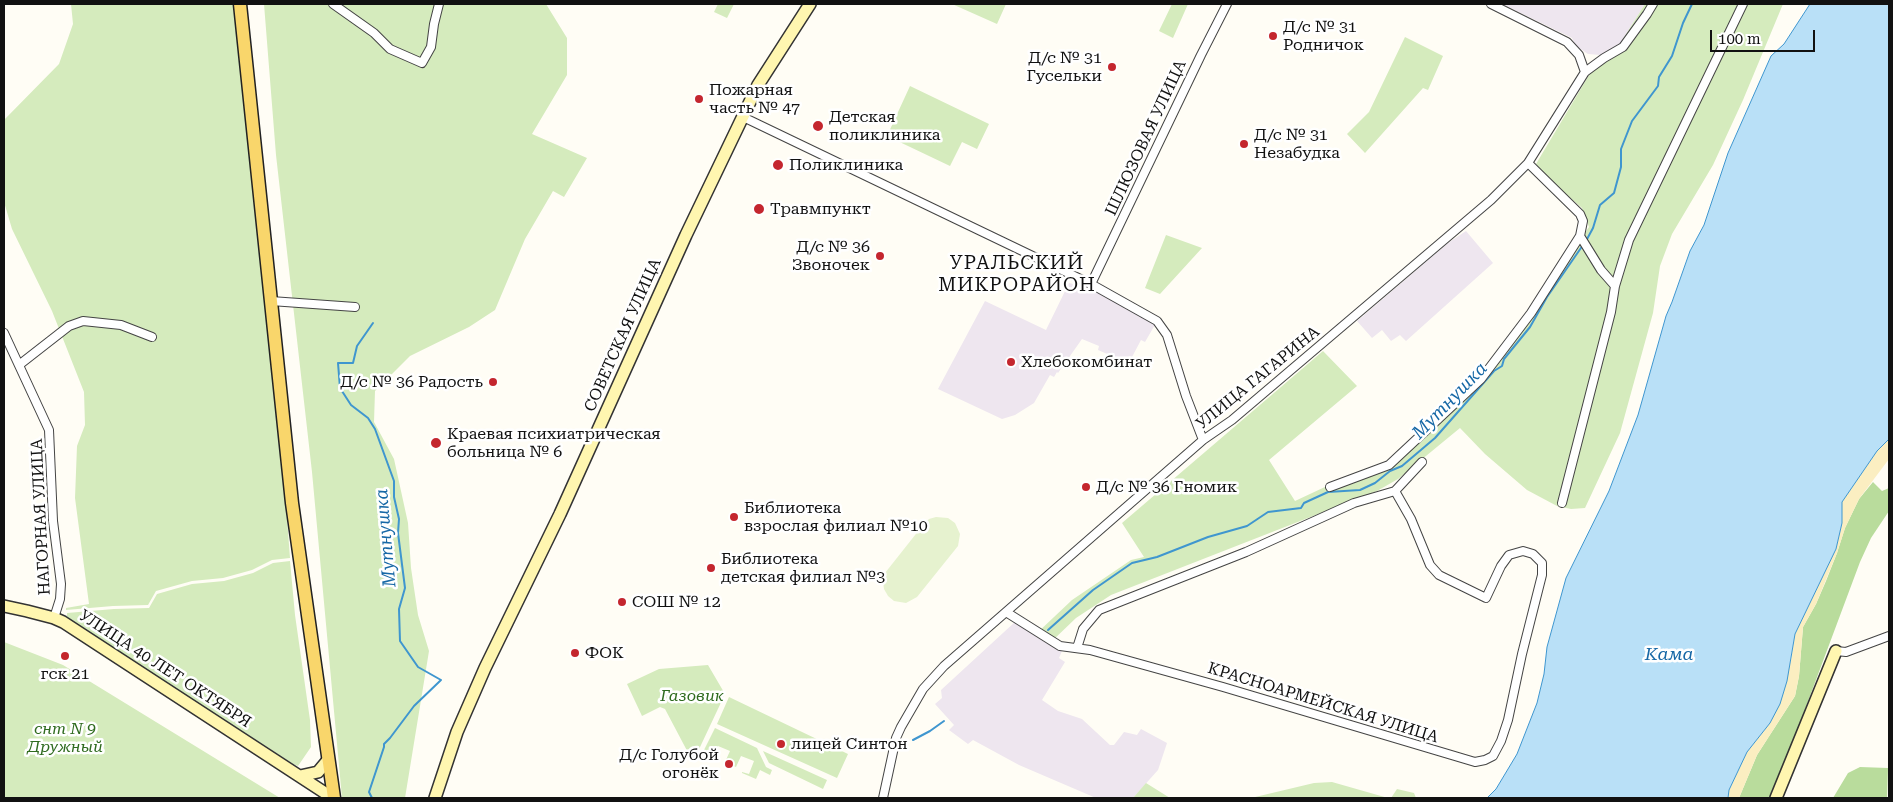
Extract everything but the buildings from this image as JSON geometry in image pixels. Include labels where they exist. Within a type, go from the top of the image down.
[{"type":"main road","points":[[240,4],[292,503],[333,798]]},
{"type":"main road","name":"СОВЕТСКАЯ УЛИЦА","points":[[435,798],[457,732],[488,662],[560,514],[686,235],[765,73],[810,4]]},
{"type":"main road","name":"УЛИЦА 40 ЛЕТ ОКТЯБРЯ","points":[[4,606],[54,618],[333,798]]},
{"type":"main road","points":[[1776,798],[1836,651]]},
{"type":"main road","points":[[300,776],[318,772],[328,760]]},
{"type":"street","points":[[333,4],[374,33],[390,49],[422,63],[431,47],[439,4]]},
{"type":"street","name":"ШЛЮЗОВАЯ УЛИЦА","points":[[1091,284],[1200,54],[1227,4]]},
{"type":"street","points":[[1491,4],[1567,42],[1579,54],[1585,72],[1623,47],[1653,4]]},
{"type":"street","points":[[1562,503],[1611,312],[1615,286],[1629,240],[1743,4]]},
{"type":"street","name":"УЛИЦА ГАГАРИНА","points":[[883,798],[896,738],[922,690],[944,666],[1203,440],[1232,420],[1491,200],[1528,163],[1585,72]]},
{"type":"street","points":[[743,117],[1091,284],[1156,321],[1167,334],[1186,396],[1203,440]]},
{"type":"street","points":[[1330,487],[1389,465],[1482,379],[1531,312],[1580,236],[1583,221],[1580,214],[1528,163]]},
{"type":"street","points":[[1580,236],[1601,270],[1615,286]]},
{"type":"street","points":[[271,301],[355,307]]},
{"type":"street","points":[[19,365],[69,326],[83,321],[121,325],[152,337]]},
{"type":"street","name":"НАГОРНАЯ УЛИЦА","points":[[4,333],[49,430],[53,521],[61,584],[60,599],[54,618]]},
{"type":"street","points":[[1006,612],[1060,646],[1077,648],[1084,629],[1099,610],[1246,552],[1354,503],[1395,491],[1422,462]]},
{"type":"street","name":"КРАСНОАРМЕЙСКАЯ УЛИЦА","points":[[1077,648],[1316,713],[1475,762],[1485,760],[1493,756],[1501,741],[1508,720],[1542,575],[1542,563],[1533,554],[1523,551],[1510,555],[1501,566],[1486,598],[1440,575],[1430,565],[1411,519],[1395,491]]},
{"type":"street","points":[[1836,651],[1846,652],[1889,636]]},
{"type":"shaded area","points":[[1502,4],[1645,4],[1616,50],[1601,55],[1588,54],[1573,44],[1572,38]]},
{"type":"shaded area","points":[[1466,231],[1493,263],[1406,341],[1400,335],[1391,341],[1382,330],[1372,338],[1357,321],[1448,243]]},
{"type":"shaded area","points":[[1069,283],[1091,288],[1156,323],[1145,342],[1141,340],[1132,357],[1129,356],[1126,362],[1098,350],[1099,346],[1082,339],[1058,373],[1054,377],[1050,375],[1034,403],[1015,415],[1002,419],[938,389],[985,301],[1046,330]]},
{"type":"shaded area","points":[[1016,621],[1062,651],[1059,658],[1065,662],[1042,700],[1058,711],[1082,719],[1110,745],[1114,745],[1124,732],[1137,735],[1141,729],[1167,743],[1158,770],[1133,798],[1096,798],[1019,765],[973,740],[968,744],[949,730],[954,725],[935,704],[942,698],[941,690]]},
{"type":"green space","points":[[71,4],[233,4],[285,492],[290,558],[272,560],[252,570],[223,578],[192,581],[156,591],[148,605],[66,610],[66,608],[89,604],[75,498],[77,446],[85,425],[84,392],[52,311],[12,229],[4,202],[4,120],[59,64],[73,24]]},
{"type":"green space","points":[[264,4],[546,4],[567,38],[567,75],[532,134],[587,158],[564,197],[553,191],[525,239],[495,310],[469,327],[410,356],[375,391],[374,422],[394,459],[408,523],[411,568],[418,615],[429,651],[405,798],[342,798],[312,472],[276,155]]},
{"type":"green space","points":[[718,4],[734,4],[727,18],[714,12]]},
{"type":"green space","points":[[952,4],[1006,4],[997,24]]},
{"type":"green space","points":[[1172,4],[1188,4],[1173,38],[1159,31]]},
{"type":"green space","points":[[1645,4],[1783,4],[1743,100],[1713,165],[1672,234],[1660,266],[1653,313],[1620,433],[1585,508],[1571,509],[1557,506],[1527,490],[1485,454],[1460,428],[1398,479],[1377,491],[1111,595],[1076,618],[1050,643],[1036,634],[1072,600],[1131,560],[1144,557],[1122,523],[1323,351],[1357,386],[1269,460],[1295,501],[1327,486],[1390,467],[1484,379],[1589,227],[1582,208],[1545,176],[1536,164],[1601,55],[1616,50]]},
{"type":"green space","points":[[1405,37],[1443,56],[1428,90],[1423,88],[1365,153],[1347,134],[1369,112]]},
{"type":"green space","points":[[910,86],[989,124],[977,149],[962,142],[950,166],[887,136]]},
{"type":"green space","points":[[1166,235],[1202,248],[1160,294],[1145,288]]},
{"type":"green space","points":[[1873,482],[1882,491],[1889,488],[1889,511],[1871,538],[1860,562],[1798,728],[1769,798],[1739,798],[1757,755],[1795,696],[1799,676],[1803,627],[1816,604],[1845,528],[1859,499]]},
{"type":"green space","points":[[936,517],[948,518],[955,523],[960,534],[958,546],[917,597],[906,603],[894,601],[884,589],[885,573],[923,525],[929,519]]},
{"type":"green space","points":[[290,561],[295,615],[310,720],[311,747],[298,766],[67,618],[67,613],[149,608],[157,594],[192,584],[224,581],[253,573],[273,563]]},
{"type":"green space","name":"снт N 9 Дружный","points":[[4,642],[63,665],[280,798],[4,798]]},
{"type":"green space","name":"Газовик","points":[[708,665],[725,694],[693,762],[665,709],[660,707],[642,716],[627,684],[659,669]]},
{"type":"green space","points":[[729,697],[848,754],[837,778],[717,724]]},
{"type":"green space","points":[[715,728],[757,748],[766,767],[772,770],[770,775],[760,770],[756,779],[742,773],[749,774],[754,761],[741,756],[736,767],[725,762],[730,751],[718,746],[713,757],[703,752]]},
{"type":"green space","points":[[763,751],[827,780],[823,789],[769,763]]},
{"type":"green space","points":[[1860,767],[1888,768],[1887,798],[1833,798],[1848,773]]},
{"type":"green space","points":[[1332,782],[1388,798],[1251,798],[1314,783]]},
{"type":"green space","points":[[1146,783],[1170,798],[1133,798]]},
{"type":"green space","points":[[1397,789],[1414,793],[1416,798],[1391,798]]},
{"type":"sand","points":[[1889,439],[1889,459],[1859,499],[1845,528],[1816,604],[1803,627],[1799,676],[1795,696],[1757,755],[1739,798],[1728,798],[1729,790],[1747,752],[1770,723],[1791,660],[1795,634],[1836,549],[1842,523],[1842,502],[1877,451]]},
{"type":"water","name":"Кама","points":[[1810,4],[1889,4],[1889,439],[1877,451],[1842,502],[1842,523],[1836,549],[1795,634],[1787,681],[1780,704],[1770,723],[1747,752],[1729,790],[1728,798],[1487,798],[1496,789],[1517,754],[1537,703],[1544,674],[1547,647],[1566,578],[1609,491],[1638,415],[1666,316],[1690,251],[1704,225],[1728,153],[1771,56],[1784,44]]},
{"type":"waterway","name":"Мутнушка","points":[[1586,241],[1593,228],[1600,205],[1614,193],[1621,167],[1621,149],[1632,121],[1658,86],[1659,77],[1672,56],[1683,23],[1692,4]]},
{"type":"waterway","name":"Мутнушка","points":[[1048,630],[1093,590],[1132,563],[1157,557],[1208,537],[1247,526],[1268,512],[1301,508],[1304,503],[1328,492],[1360,490],[1375,483],[1390,471],[1402,466],[1435,438],[1494,371],[1502,366],[1504,359],[1530,327],[1547,297],[1583,245]]},
{"type":"waterway","name":"Мутнушка","points":[[372,798],[369,792],[384,744],[414,706],[441,680],[418,667],[400,641],[399,609],[405,588],[398,533],[399,519],[394,497],[394,481],[375,429],[368,418],[351,405],[340,388],[338,363],[353,363],[357,346],[373,323]]},
{"type":"waterway","name":"Мутнушка","points":[[913,740],[944,721]]},
{"type":"place","name":"Д/с № 31 Родничок","points":[[1273,36]]},
{"type":"place","name":"Д/с № 31 Гусельки","points":[[1112,67]]},
{"type":"place","name":"Пожарная часть № 47","points":[[699,99]]},
{"type":"place","name":"Детская поликлиника","points":[[818,126]]},
{"type":"place","name":"Д/с № 31 Незабудка","points":[[1244,144]]},
{"type":"place","name":"Поликлиника","points":[[778,165]]},
{"type":"place","name":"Травмпункт","points":[[759,209]]},
{"type":"place","name":"Д/с № 36 Звоночек","points":[[880,256]]},
{"type":"place","name":"Хлебокомбинат","points":[[1011,362]]},
{"type":"place","name":"Д/с № 36 Радость","points":[[493,382]]},
{"type":"place","name":"Краевая психиатрическая больница № 6","points":[[436,443]]},
{"type":"place","name":"Д/с № 36 Гномик","points":[[1086,487]]},
{"type":"place","name":"Библиотека взрослая филиал №10","points":[[734,517]]},
{"type":"place","name":"Библиотека детская филиал №3","points":[[711,568]]},
{"type":"place","name":"СОШ № 12","points":[[622,602]]},
{"type":"place","name":"ФОК","points":[[575,653]]},
{"type":"place","name":"гск 21","points":[[65,656]]},
{"type":"place","name":"лицей Синтон","points":[[781,744]]},
{"type":"place","name":"Д/с Голубой огонёк","points":[[729,764]]},
{"type":"district","name":"УРАЛЬСКИЙ МИКРОРАЙОН","points":[[1017,274]]}]
